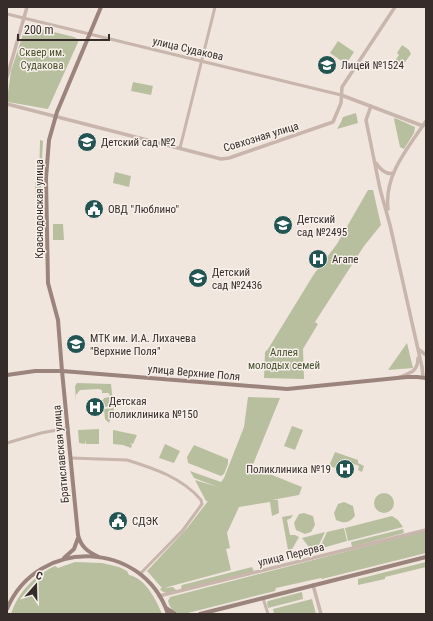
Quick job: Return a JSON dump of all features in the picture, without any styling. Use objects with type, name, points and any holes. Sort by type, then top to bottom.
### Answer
[{"type":"main road","name":"Краснодонская улица","points":[[62,371],[58,320],[48,283],[46,178],[49,140],[55,117],[100,7]]},
{"type":"main road","name":"улица Верхние Поля","points":[[7,375],[36,371],[62,371],[287,389],[394,378],[424,377]]},
{"type":"main road","name":"Братиславская улица","points":[[62,371],[78,535],[80,543],[85,549],[99,557]]},
{"type":"main road","name":"Братиславская улица","points":[[63,559],[74,549],[78,535]]},
{"type":"main road","name":"Братиславская улица","points":[[7,609],[14,595],[27,580],[44,567],[63,559],[81,556],[99,557],[120,563],[140,574],[153,587],[164,604],[168,614]]},
{"type":"main road","points":[[200,614],[426,557]]},
{"type":"main road","points":[[164,604],[168,610],[175,614]]},
{"type":"street","points":[[7,76],[27,7]]},
{"type":"street","points":[[180,148],[215,7]]},
{"type":"street","points":[[395,7],[342,87],[341,95],[423,126]]},
{"type":"street","name":"улица Судакова","points":[[7,14],[341,95]]},
{"type":"street","name":"Совхозная улица","points":[[7,104],[221,159],[244,153],[333,122],[341,103],[341,95]]},
{"type":"street","points":[[371,106],[366,120],[376,162],[380,189],[389,220],[424,377]]},
{"type":"street","points":[[389,220],[388,193],[393,173],[426,121]]},
{"type":"street","points":[[376,162],[384,172],[390,174],[393,173]]},
{"type":"street","points":[[417,348],[426,355]]},
{"type":"street","points":[[394,378],[415,370],[418,365],[419,353]]},
{"type":"street","points":[[424,377],[426,370]]},
{"type":"street","points":[[7,443],[41,433],[68,428]]},
{"type":"street","points":[[70,458],[127,460],[170,475],[201,500],[202,504],[183,530],[140,574]]},
{"type":"street","name":"улица Перерва","points":[[159,596],[426,530]]},
{"type":"street","points":[[313,585],[321,614]]},
{"type":"street","points":[[263,598],[268,614]]},
{"type":"green space","name":"Сквер им. Судакова","points":[[26,25],[74,37],[79,40],[48,109],[8,102],[7,100],[11,71]]},
{"type":"green space","points":[[338,41],[354,52],[346,64],[330,53]]},
{"type":"green space","points":[[402,45],[409,50],[411,54],[399,70],[392,65],[399,55],[397,53]]},
{"type":"green space","points":[[133,82],[153,86],[151,95],[131,91]]},
{"type":"green space","points":[[356,113],[358,123],[337,129],[343,117]]},
{"type":"green space","points":[[395,118],[415,127],[414,133],[404,149],[400,147]]},
{"type":"green space","points":[[40,140],[43,141],[41,179],[42,217],[37,217],[35,182],[39,181]]},
{"type":"green space","points":[[115,172],[131,176],[129,187],[113,183]]},
{"type":"green space","name":"Аллея молодых семей","points":[[368,190],[373,190],[381,225],[364,246],[315,322],[318,324],[303,349],[304,379],[264,378],[265,352],[314,274],[337,244]]},
{"type":"green space","points":[[53,224],[63,224],[64,240],[53,240]]},
{"type":"green space","points":[[407,343],[413,368],[388,370]]},
{"type":"green space","points":[[77,383],[111,384],[114,411],[109,423],[105,419],[104,409],[113,408],[112,402],[109,402],[109,406],[105,407],[103,400],[104,398],[110,397],[109,393],[102,393],[102,390],[98,389],[80,390],[76,395],[76,402],[75,386]]},
{"type":"green space","points":[[248,397],[280,398],[252,467],[302,487],[299,495],[272,500],[278,500],[279,513],[272,516],[270,502],[239,507],[227,533],[230,548],[226,549],[231,570],[164,588],[173,587],[177,591],[167,593],[163,592],[160,589],[162,588],[147,571],[188,527],[208,501],[206,501],[195,480],[218,487],[194,478],[190,471],[221,482],[224,478],[244,427]]},
{"type":"green space","points":[[292,426],[303,430],[295,450],[284,446]]},
{"type":"green space","points":[[99,429],[99,444],[86,444],[86,440],[85,444],[79,443],[78,430]]},
{"type":"green space","points":[[113,430],[137,435],[133,444],[130,443],[132,445],[131,448],[113,444]]},
{"type":"green space","points":[[165,444],[180,451],[174,463],[159,458]]},
{"type":"green space","points":[[194,445],[228,459],[228,464],[224,474],[221,476],[188,463],[187,457]]},
{"type":"green space","points":[[335,452],[358,460],[358,463],[364,466],[362,472],[358,470],[359,466],[343,460],[339,469],[329,466]]},
{"type":"green space","points":[[384,493],[391,496],[394,503],[391,510],[384,513],[377,510],[374,503],[377,496]]},
{"type":"green space","points":[[344,502],[353,506],[355,516],[349,521],[342,522],[336,520],[334,513],[338,504]]},
{"type":"green space","points":[[304,513],[313,516],[315,525],[311,532],[305,534],[296,530],[294,523],[299,514]]},
{"type":"green space","points":[[293,515],[287,520],[290,535],[299,537],[291,551],[288,550],[282,517]]},
{"type":"green space","points":[[392,516],[398,520],[403,527],[348,541],[345,528]]},
{"type":"green space","points":[[344,528],[347,541],[319,549],[327,532]]},
{"type":"green space","points":[[403,529],[404,533],[352,547],[351,542]]},
{"type":"green space","points":[[426,531],[426,553],[322,579],[276,588],[275,591],[184,614],[173,611],[168,601],[170,597]]},
{"type":"green space","points":[[325,532],[317,549],[311,550],[302,538]]},
{"type":"green space","points":[[75,562],[102,563],[119,567],[127,571],[129,575],[140,580],[145,585],[157,602],[162,614],[11,614],[18,598],[34,579],[55,566],[58,568]]},
{"type":"green space","points":[[426,562],[426,567],[358,585],[358,579]]},
{"type":"green space","points":[[252,567],[254,572],[182,590],[181,587],[182,585]]},
{"type":"green space","points":[[302,592],[303,599],[268,608],[268,601]]},
{"type":"green space","points":[[312,599],[316,614],[274,614],[273,609]]},
{"type":"place","name":"Лицей №1524","points":[[327,65]]},
{"type":"place","name":"Детский сад №2","points":[[87,142]]},
{"type":"place","name":"ОВД \"Люблино\"","points":[[94,209]]},
{"type":"place","name":"Детский сад №2495","points":[[283,225]]},
{"type":"place","name":"Агапе","points":[[318,259]]},
{"type":"place","name":"Детский сад №2436","points":[[198,278]]},
{"type":"place","name":"МТК им. И.А. Лихачева \"Верхние Поля\"","points":[[76,344]]},
{"type":"place","name":"Детская поликлиника №150","points":[[95,407]]},
{"type":"place","name":"Поликлиника №19","points":[[345,469]]},
{"type":"place","name":"СДЭК","points":[[118,521]]}]
